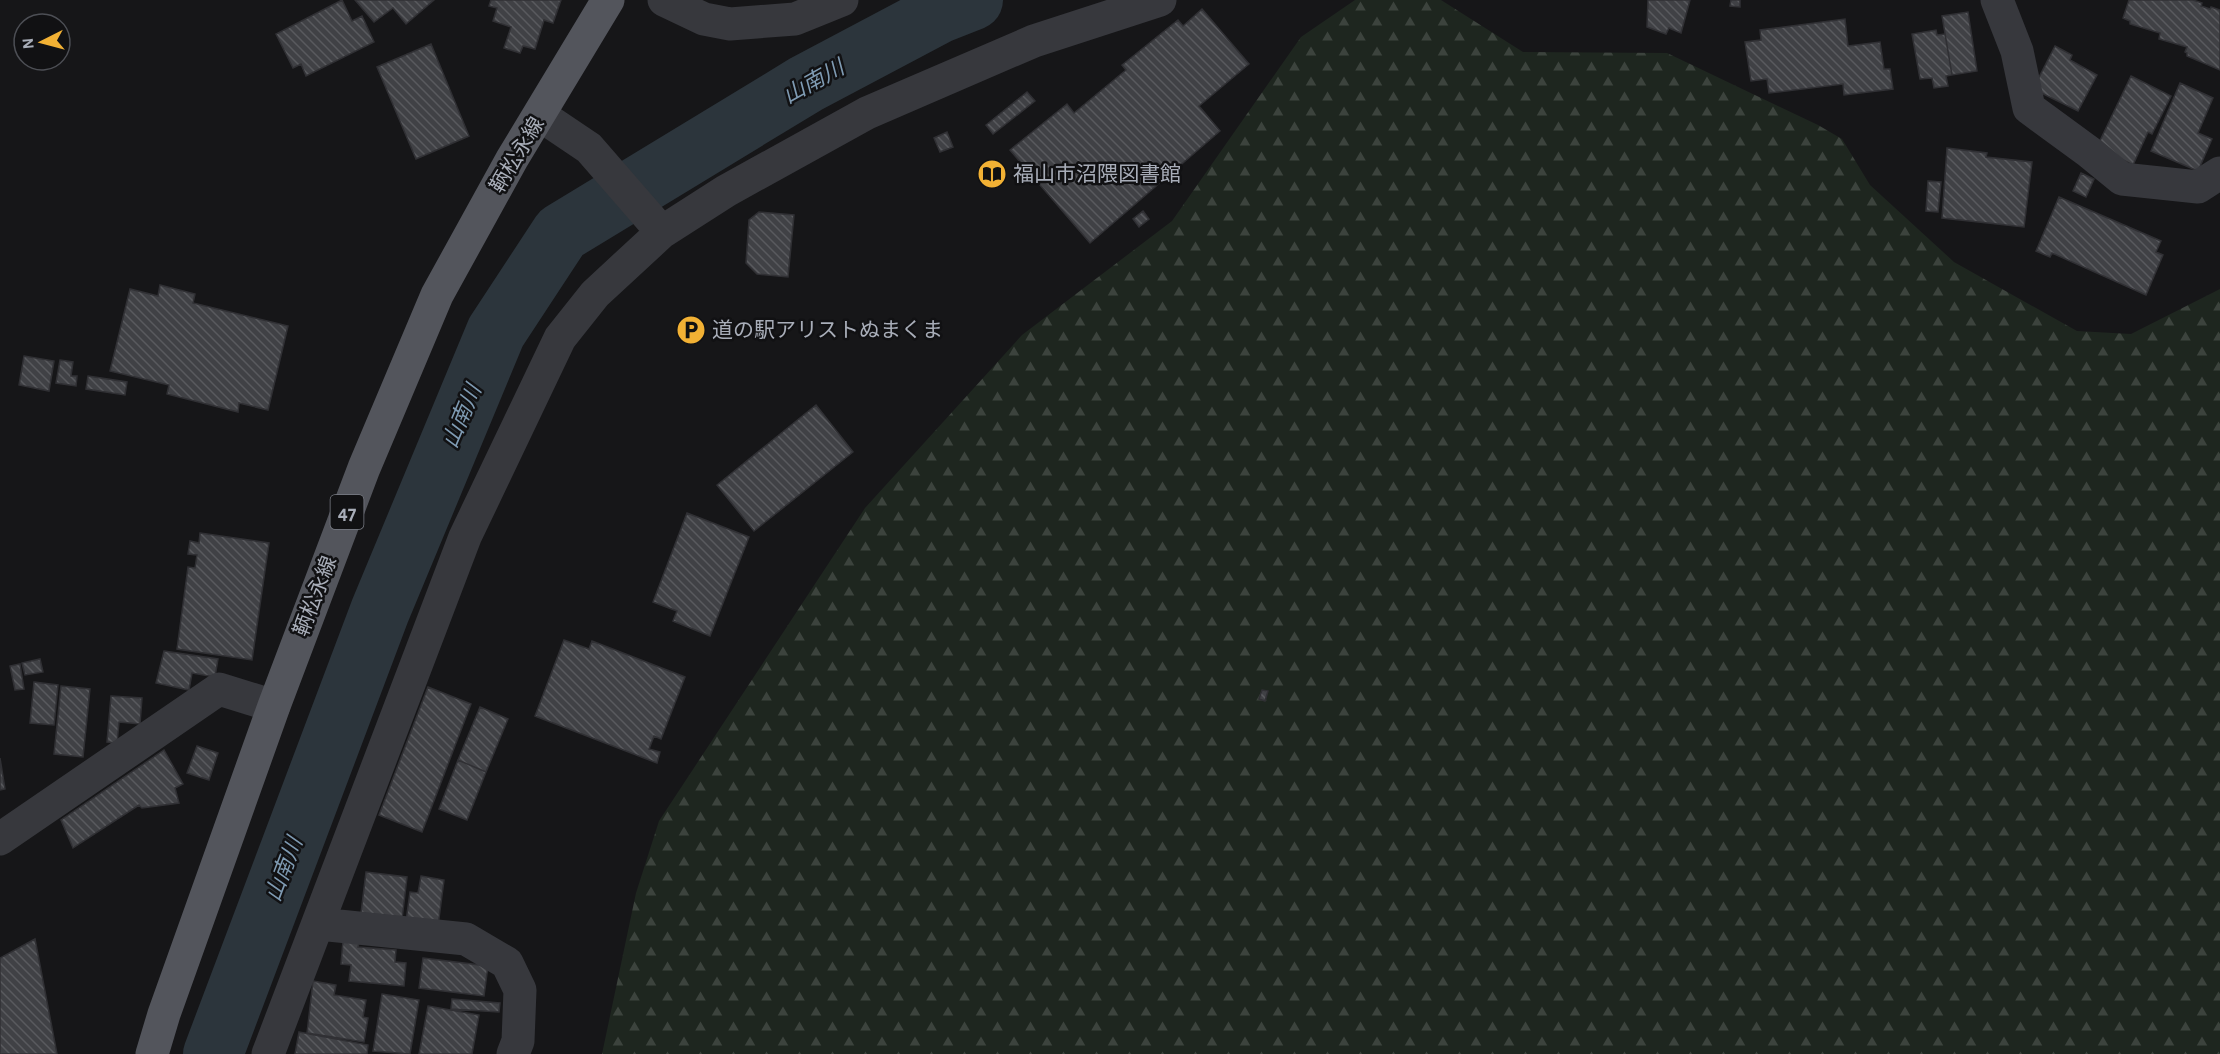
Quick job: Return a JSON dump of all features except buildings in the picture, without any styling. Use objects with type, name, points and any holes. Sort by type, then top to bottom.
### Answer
[{"type":"main road","name":"鞆松永線","points":[[152,1054],[164,1014],[274,706],[364,468],[437,296],[513,159],[608,0]]},
{"type":"street","points":[[664,0],[704,19],[730,24],[795,19],[842,0]]},
{"type":"street","points":[[268,1054],[465,537],[560,338],[596,294],[655,225],[726,191],[867,112],[1034,41],[1160,0]]},
{"type":"street","points":[[1996,0],[2017,51],[2029,108],[2122,179],[2198,187],[2220,173]]},
{"type":"street","points":[[540,116],[589,148],[655,225]]},
{"type":"street","points":[[0,839],[219,689],[274,706]]},
{"type":"street","points":[[319,924],[466,939],[507,963],[520,990],[518,1041],[513,1054]]},
{"type":"green space","points":[[1355,0],[1441,0],[1523,52],[1667,53],[1818,125],[1842,139],[1870,185],[1954,262],[2077,331],[2131,334],[2220,289],[2220,1054],[602,1054],[636,893],[659,821],[865,508],[1022,335],[1172,221],[1301,37]]},
{"type":"waterway","name":"山南川","points":[[213,1054],[380,611],[496,332],[561,233],[806,84],[940,13],[973,0]]},
{"type":"place","name":"福山市沼隈図書館","points":[[992,174]]},
{"type":"place","name":"道の駅アリストぬまくま","points":[[691,330]]}]
